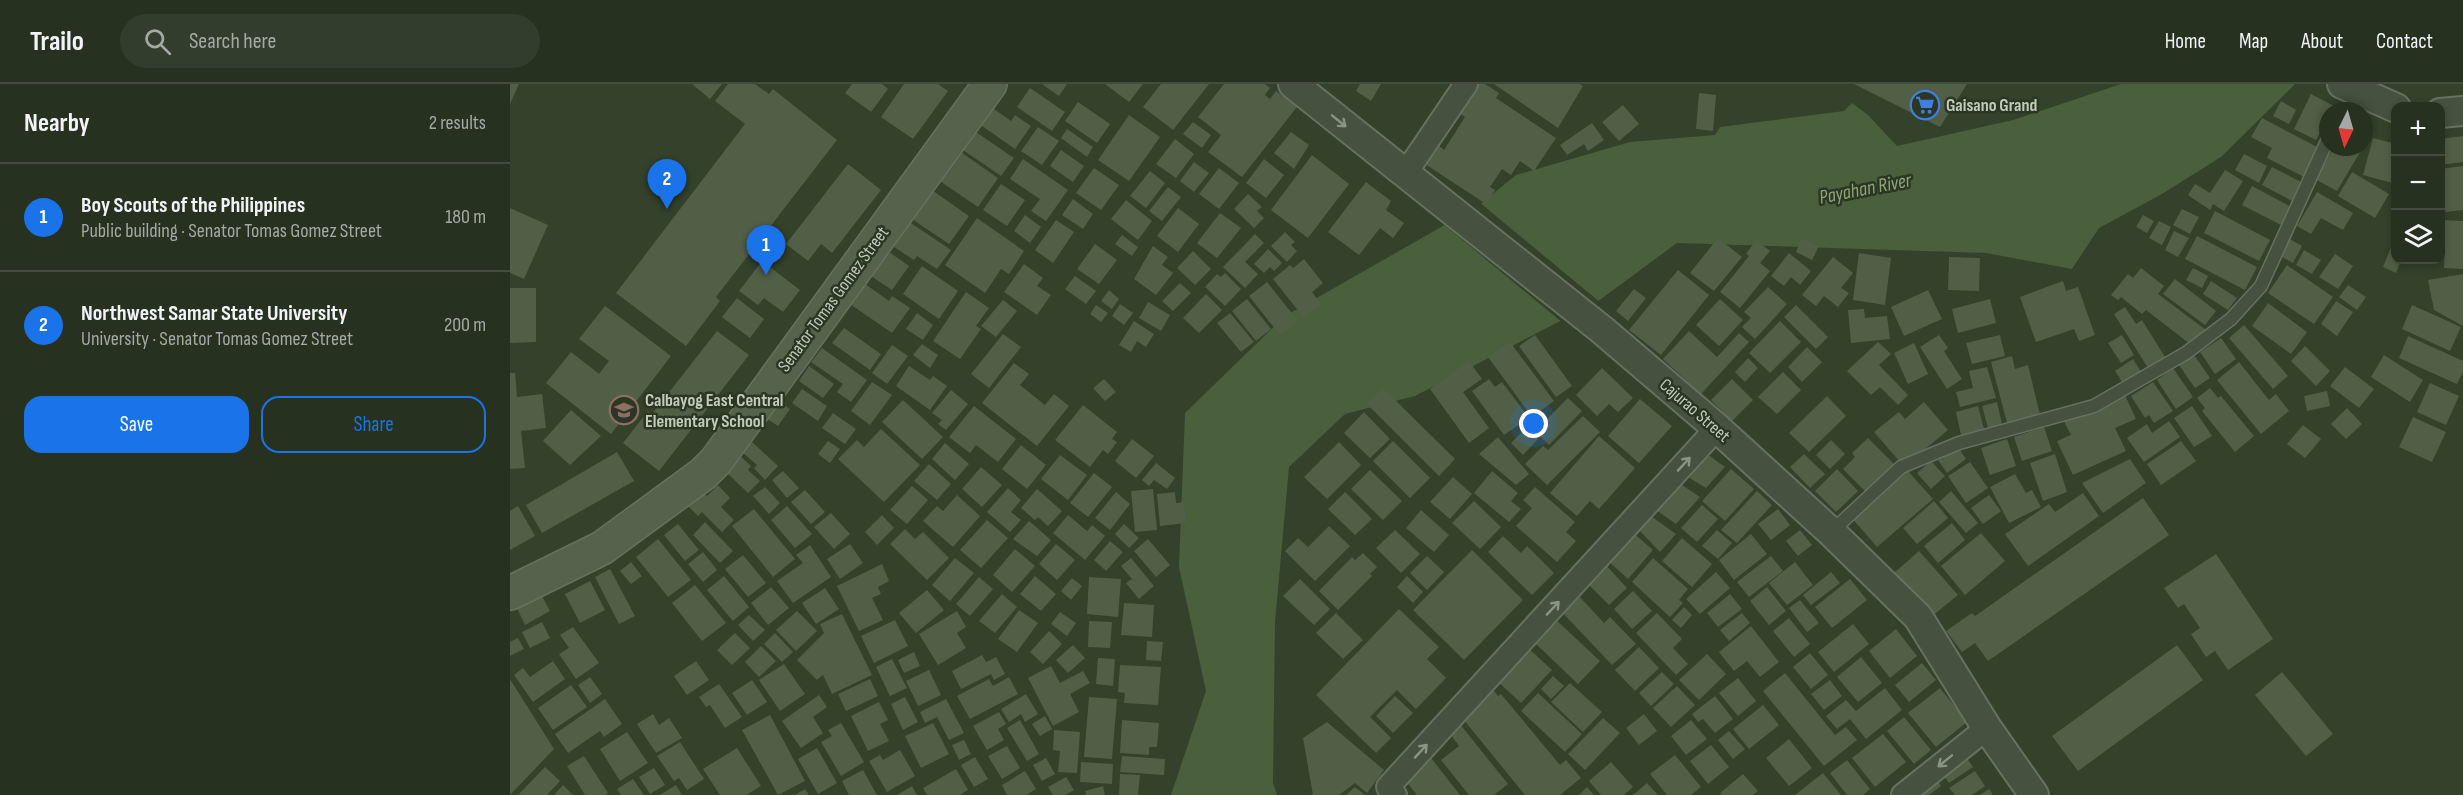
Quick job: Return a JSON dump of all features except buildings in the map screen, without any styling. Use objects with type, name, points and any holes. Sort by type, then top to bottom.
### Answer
[{"type":"main road","name":"Senator Tomas Gomez Street","points":[[510,594],[602,548],[685,489],[710,468],[990,84]]},
{"type":"street","name":"Cajurao Street","points":[[1293,84],[1601,330],[1718,428],[1831,532],[1918,617],[1987,728],[2034,795]]},
{"type":"street","points":[[1412,180],[1466,84]]},
{"type":"street","points":[[2342,84],[2391,106]]},
{"type":"street","points":[[2445,113],[2463,111]]},
{"type":"street","points":[[1395,795],[1388,787],[1718,428]]},
{"type":"street","points":[[1903,795],[1987,728]]},
{"type":"lane","points":[[1831,532],[1901,467],[1959,443],[2094,406],[2186,353],[2231,319],[2261,286],[2320,156]]},
{"type":"water","name":"Payahan River","points":[[2121,84],[2295,84],[2221,157],[2162,194],[2099,228],[2072,269],[1986,253],[1677,243],[1597,302],[1415,396],[1345,414],[1289,467],[1275,622],[1273,783],[1277,795],[1171,795],[1206,691],[1179,567],[1185,413],[1285,316],[1478,206],[1516,175],[1630,142],[1715,135],[1720,127],[1844,111],[1852,103],[1868,115],[1897,146],[2013,120]]},
{"type":"pier","points":[[1479,202],[1601,303],[1563,323],[1442,223]]},
{"type":"place","name":"Gaisano Grand","points":[[1925,105]]},
{"type":"place","name":"Northwest Samar State University","points":[[667,209]]},
{"type":"place","name":"Boy Scouts of the Philippines","points":[[766,275]]},
{"type":"place","name":"Calbayog East Central Elementary School","points":[[624,410]]}]
